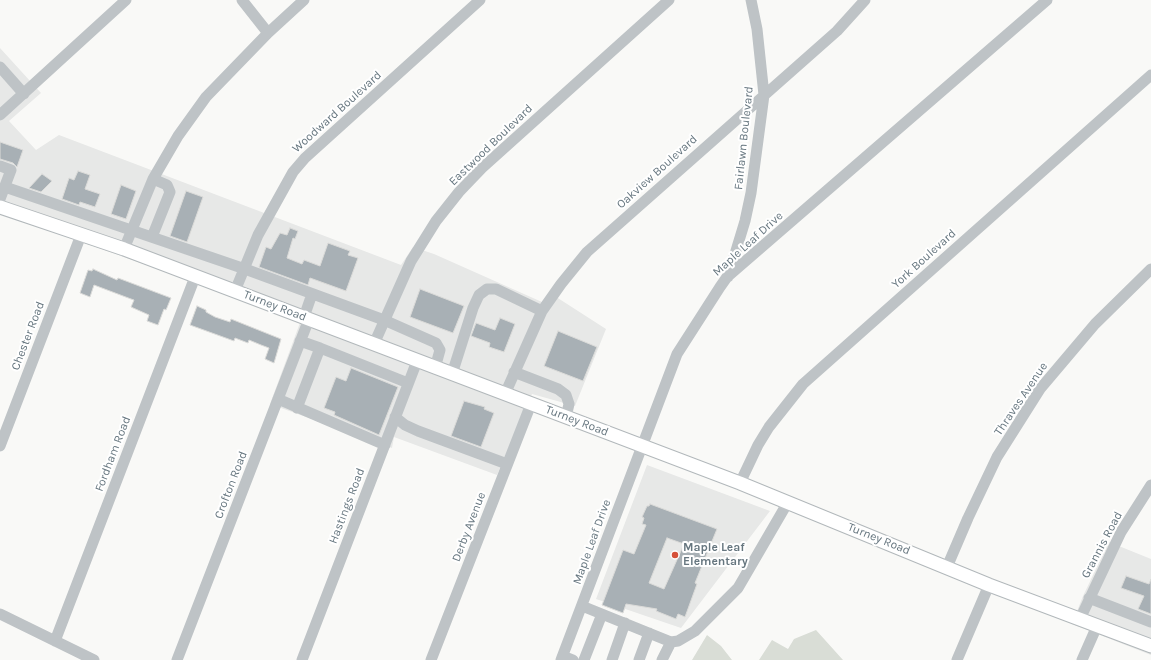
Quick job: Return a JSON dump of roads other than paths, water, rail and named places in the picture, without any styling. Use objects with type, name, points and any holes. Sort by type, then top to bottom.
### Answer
[{"type":"main road","name":"Turney Road","points":[[0,207],[124,249],[740,483],[989,585],[1151,646]]},
{"type":"street","points":[[1,111],[24,94],[126,0]]},
{"type":"street","points":[[242,0],[268,33]]},
{"type":"street","points":[[124,249],[153,179],[178,136],[206,97],[268,33],[304,0]]},
{"type":"street","name":"Woodward Boulevard","points":[[235,291],[258,235],[273,205],[293,172],[305,158],[480,0]]},
{"type":"street","name":"Eastwood Boulevard","points":[[374,344],[412,260],[436,221],[459,192],[482,168],[669,0]]},
{"type":"street","name":"Fairlawn Boulevard","points":[[727,277],[745,220],[751,193],[764,95],[758,30],[751,0]]},
{"type":"street","name":"Oakview Boulevard","points":[[505,394],[542,312],[561,284],[587,252],[837,31],[865,0]]},
{"type":"street","name":"Maple Leaf Drive","points":[[566,659],[582,606],[677,354],[700,316],[727,277],[1047,0]]},
{"type":"street","points":[[0,67],[24,94]]},
{"type":"street","name":"York Boulevard","points":[[740,483],[758,444],[769,427],[803,384],[1151,75]]},
{"type":"street","points":[[0,166],[10,170],[3,185],[0,199]]},
{"type":"street","points":[[152,237],[170,192],[167,185],[153,179]]},
{"type":"street","points":[[3,185],[245,269],[384,320],[436,343],[440,350],[434,368]]},
{"type":"street","name":"Chester Road","points":[[0,446],[81,235]]},
{"type":"street","name":"Thraves Avenue","points":[[947,567],[968,518],[998,457],[1040,389],[1095,324],[1151,269]]},
{"type":"street","name":"Fordham Road","points":[[55,642],[195,277]]},
{"type":"street","points":[[452,374],[473,308],[479,295],[487,289],[496,289],[542,312]]},
{"type":"street","name":"Crofton Road","points":[[177,660],[300,341],[312,294]]},
{"type":"street","points":[[300,341],[408,383]]},
{"type":"street","points":[[297,408],[320,348]]},
{"type":"street","name":"Hastings Road","points":[[302,660],[417,361]]},
{"type":"street","points":[[514,372],[558,389],[566,394],[569,404],[566,417]]},
{"type":"street","points":[[278,399],[385,445]]},
{"type":"street","name":"Derby Avenue","points":[[431,660],[531,404]]},
{"type":"street","points":[[395,417],[403,424],[418,431],[507,464]]},
{"type":"street","name":"Grannis Road","points":[[1080,619],[1120,532],[1151,485]]},
{"type":"street","points":[[582,606],[671,642],[678,642],[695,631],[738,588],[788,502]]},
{"type":"street","points":[[957,660],[989,585]]},
{"type":"street","points":[[1089,598],[1151,622]]},
{"type":"street","points":[[0,614],[94,660]]},
{"type":"street","points":[[584,660],[602,614]]},
{"type":"street","points":[[612,660],[625,624]]},
{"type":"street","points":[[1082,660],[1097,626]]},
{"type":"street","points":[[639,660],[649,633]]},
{"type":"street","points":[[662,660],[671,642]]},
{"type":"place","name":"Maple Leaf Elementary","points":[[675,555]]}]
